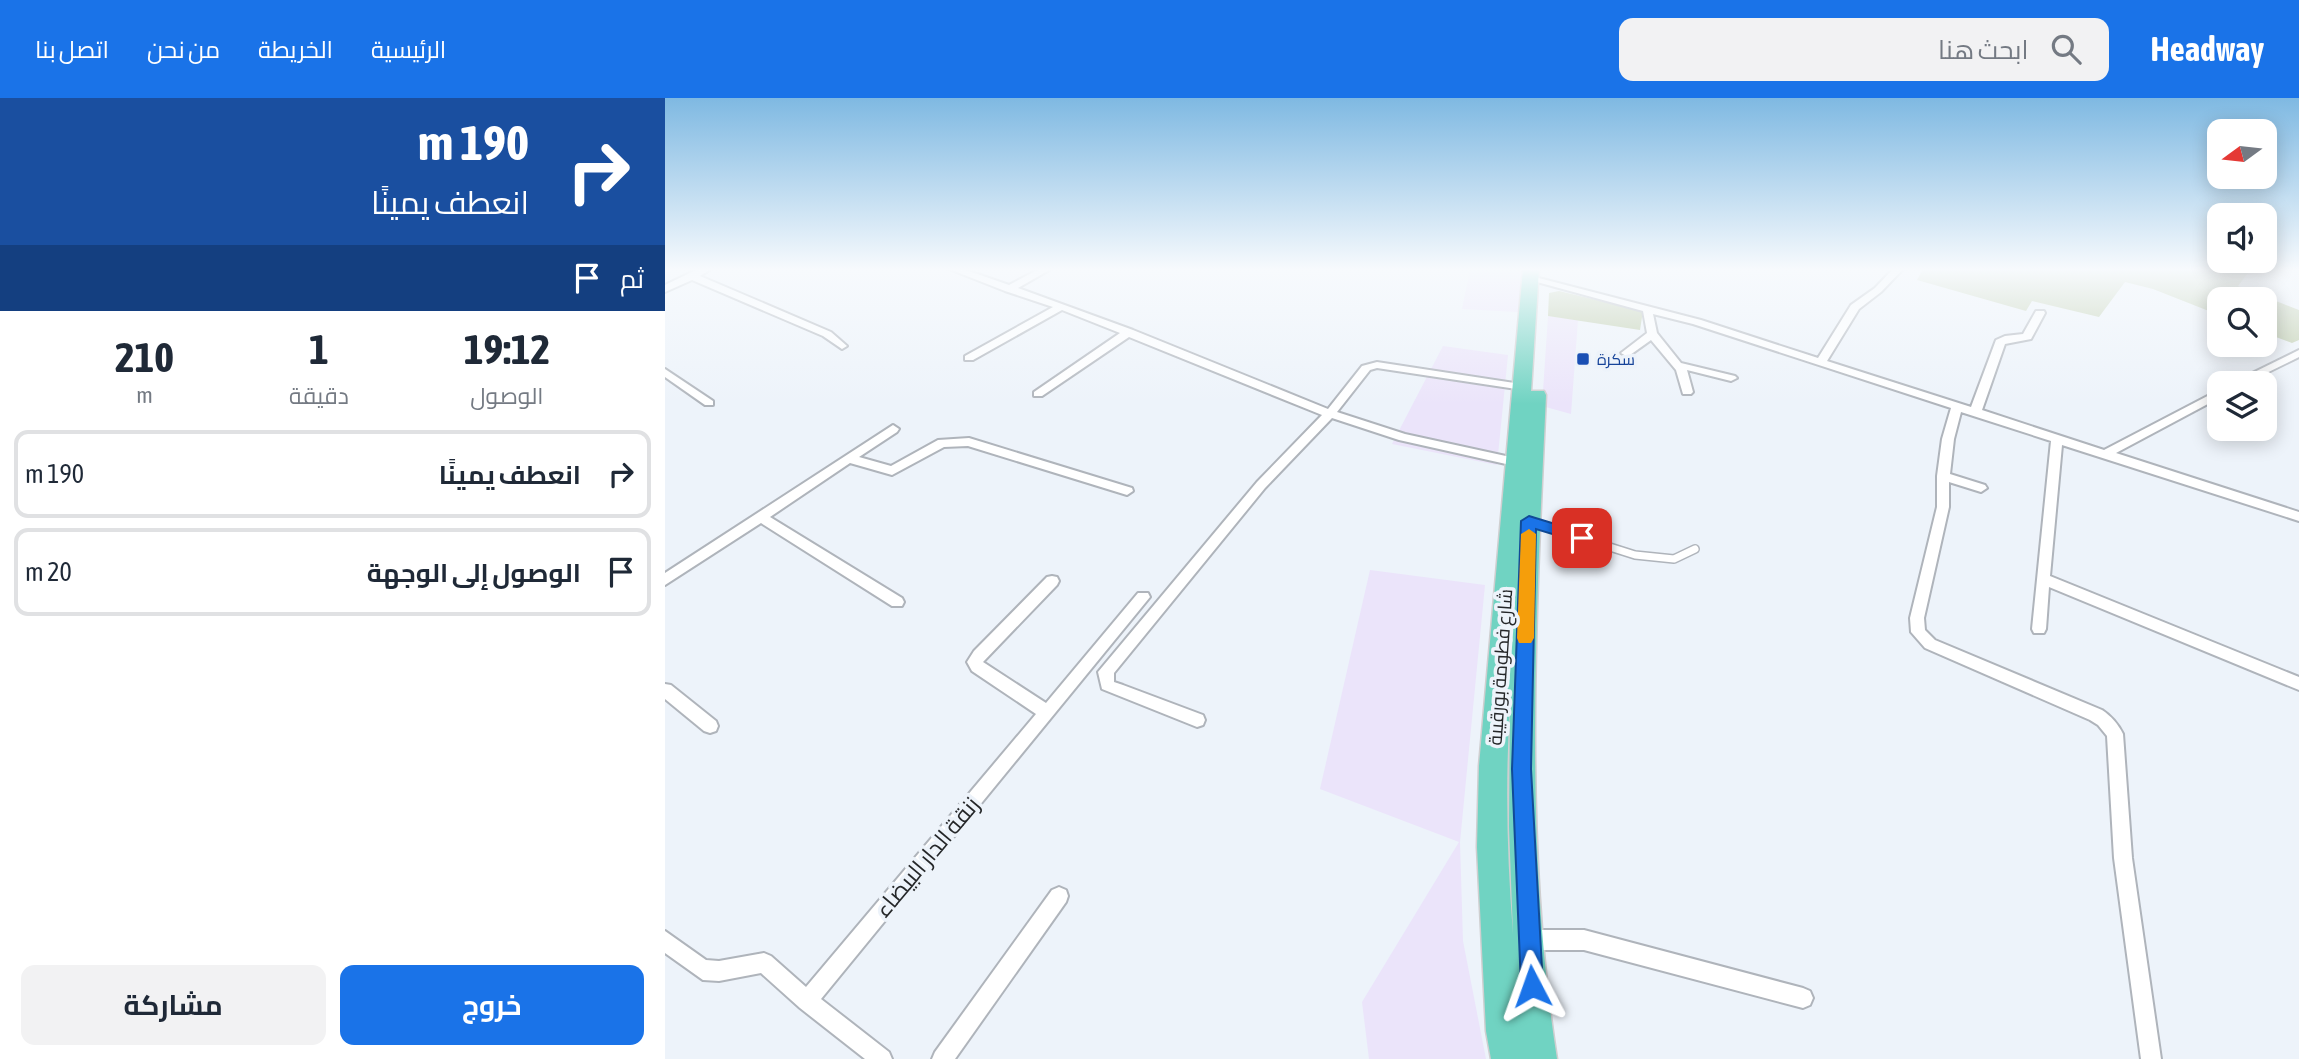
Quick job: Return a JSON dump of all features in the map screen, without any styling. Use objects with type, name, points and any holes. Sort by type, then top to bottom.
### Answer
[{"type":"main road","name":"شارع فطومة بورقيبة","points":[[1533,314],[1515,462],[1493,766],[1492,847],[1540,1059]]},
{"type":"main road","name":"شارع فطومة بورقيبة","points":[[1508,1059],[1503,1031],[1513,940],[1537,314]]},
{"type":"street","points":[[784,314],[827,334],[842,346]]},
{"type":"street","points":[[969,358],[1047,314]]},
{"type":"street","points":[[1082,314],[1330,414],[1403,438],[1515,462]]},
{"type":"street","points":[[1648,314],[1652,334],[1678,365],[1687,391]]},
{"type":"street","points":[[1666,314],[2299,517]]},
{"type":"street","points":[[1821,362],[1851,314]]},
{"type":"street","points":[[1975,413],[2000,342],[2027,337],[2040,314]]},
{"type":"street","points":[[1038,394],[1129,332]]},
{"type":"street","points":[[1626,353],[1652,334]]},
{"type":"street","points":[[2262,371],[2299,353]]},
{"type":"street","points":[[1678,365],[1731,379]]},
{"type":"street","points":[[1197,720],[1107,685],[1106,672],[1261,485],[1330,414],[1370,366],[1523,387]]},
{"type":"street","points":[[665,372],[709,402]]},
{"type":"street","points":[[2103,455],[2207,399]]},
{"type":"street","points":[[1957,407],[1948,439],[1943,476],[1943,507],[1917,618],[1918,632],[1930,644],[2096,715],[2104,720],[2115,734],[2123,858],[2151,1059]]},
{"type":"street","points":[[665,580],[893,429]]},
{"type":"street","points":[[2039,629],[2057,440]]},
{"type":"street","points":[[850,458],[892,471],[942,443],[969,442],[989,446],[1127,491]]},
{"type":"street","points":[[1943,476],[1981,488]]},
{"type":"street","points":[[761,517],[897,602]]},
{"type":"street","points":[[2043,579],[2299,684]]},
{"type":"street","points":[[1047,712],[977,667],[975,662],[1052,581]]},
{"type":"street","name":"زنقة الدار البيضاء","points":[[807,1001],[1143,597]]},
{"type":"street","points":[[665,690],[710,726]]},
{"type":"street","points":[[942,1059],[1059,896]]},
{"type":"street","points":[[665,940],[703,970],[719,971],[764,962],[807,1001],[882,1059]]},
{"type":"street","points":[[1513,940],[1584,940],[1803,998]]},
{"type":"lane","points":[[1529,521],[1635,555],[1674,559],[1695,549]]},
{"type":"shaded area","points":[[1548,316],[1578,320],[1571,414],[1542,406]]},
{"type":"shaded area","points":[[1443,346],[1508,355],[1497,465],[1392,444]]},
{"type":"shaded area","points":[[1370,570],[1485,585],[1460,842],[1463,941],[1486,1059],[1369,1059],[1362,1002],[1459,842],[1320,789]]},
{"type":"green space","points":[[1548,314],[1643,314],[1640,330],[1548,316]]},
{"type":"green space","points":[[2277,314],[2299,314],[2299,340],[2292,343],[2277,337]]},
{"type":"slow traffic","points":[[1525,638],[1529,534]]},
{"type":"place","name":"سكرة","points":[[1583,359]]},
{"type":"route","points":[[1532,986],[1521,769],[1529,521],[1582,538]]}]
